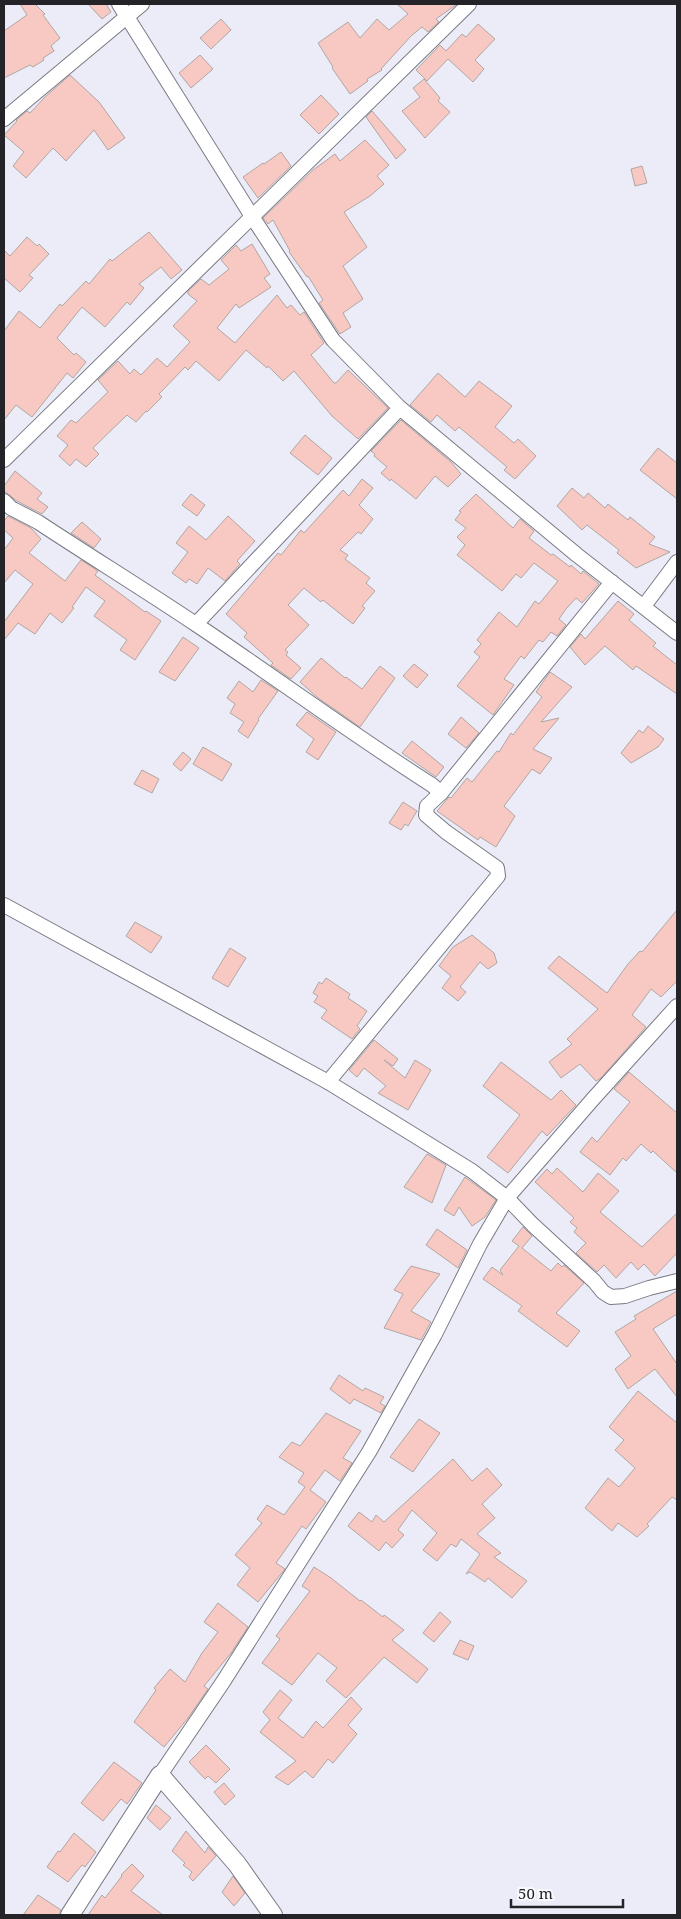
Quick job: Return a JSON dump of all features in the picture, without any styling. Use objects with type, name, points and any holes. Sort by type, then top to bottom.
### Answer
[{"type":"street","points":[[119,4],[253,218],[333,340],[400,408],[577,555],[677,633]]},
{"type":"street","points":[[4,119],[142,4]]},
{"type":"street","points":[[4,460],[253,218],[469,4]]},
{"type":"street","points":[[196,624],[400,408]]},
{"type":"street","points":[[6,508],[38,522],[196,624],[441,793]]},
{"type":"street","points":[[644,606],[677,562]]},
{"type":"street","points":[[328,1082],[498,876],[497,868],[446,832],[426,815],[427,806],[441,793],[612,582]]},
{"type":"street","points":[[4,906],[328,1082],[472,1171],[508,1198],[533,1225],[594,1281],[603,1292],[611,1297],[626,1296],[677,1281]]},
{"type":"street","points":[[70,1915],[160,1775],[223,1682],[369,1452],[435,1334],[480,1244],[508,1198],[593,1098],[677,1006]]},
{"type":"street","points":[[160,1775],[238,1864],[273,1915]]},
{"type":"building","points":[[20,4],[35,4],[45,14],[43,15],[60,38],[51,46],[54,51],[43,58],[44,60],[33,67],[30,65],[4,78],[4,31],[27,15]]},
{"type":"building","points":[[88,4],[106,4],[111,12],[102,19]]},
{"type":"building","points":[[397,4],[457,4],[436,19],[439,22],[428,32],[422,27],[411,36],[382,70],[367,79],[368,81],[350,94],[318,43],[348,22],[360,38],[377,19],[389,30],[408,14]]},
{"type":"building","points":[[221,19],[231,30],[211,49],[200,38]]},
{"type":"building","points":[[478,24],[495,39],[475,60],[484,69],[473,82],[448,59],[427,81],[416,70],[440,45],[446,51],[462,34],[466,37]]},
{"type":"building","points":[[200,55],[213,69],[191,88],[179,73]]},
{"type":"building","points":[[70,75],[99,102],[125,138],[108,150],[94,130],[66,161],[53,148],[26,178],[13,166],[24,152],[4,135],[16,120],[27,111],[30,113]]},
{"type":"building","points":[[424,79],[440,98],[438,101],[450,112],[425,138],[402,111],[420,97],[413,88]]},
{"type":"building","points":[[321,95],[339,114],[319,134],[300,115]]},
{"type":"building","points":[[372,111],[406,150],[396,159],[366,117]]},
{"type":"building","points":[[365,140],[389,165],[377,176],[384,184],[370,196],[344,212],[367,247],[343,266],[363,299],[343,313],[351,327],[340,334],[319,303],[323,300],[308,276],[289,252],[273,220],[268,224],[263,218],[313,170],[335,154],[340,161]]},
{"type":"building","points":[[281,152],[291,166],[258,198],[243,177]]},
{"type":"building","points":[[642,166],[647,183],[635,186],[631,169]]},
{"type":"building","points":[[149,232],[182,270],[171,279],[161,267],[139,284],[144,288],[130,305],[127,302],[105,327],[82,307],[57,338],[74,355],[76,353],[86,362],[73,378],[67,373],[32,417],[16,405],[4,420],[4,331],[19,311],[40,328],[60,304],[62,306],[86,281],[89,284],[110,259],[112,261]]},
{"type":"building","points":[[27,237],[37,246],[39,244],[49,254],[29,275],[33,278],[20,292],[4,278],[4,250],[10,256]]},
{"type":"building","points":[[252,244],[270,274],[264,278],[271,287],[239,308],[236,304],[217,328],[235,343],[277,295],[287,308],[291,305],[300,315],[304,312],[324,343],[311,355],[334,383],[348,370],[388,408],[358,439],[332,416],[294,371],[283,381],[268,366],[267,368],[246,350],[219,381],[196,361],[188,370],[185,367],[159,394],[162,397],[136,422],[127,415],[93,448],[99,454],[86,467],[76,459],[70,466],[59,456],[68,445],[57,436],[71,420],[76,423],[108,392],[98,380],[118,361],[130,374],[134,369],[141,375],[157,358],[167,367],[190,342],[173,326],[197,301],[188,294],[188,291],[201,279],[209,285],[229,269],[221,260],[236,245],[241,251]]},
{"type":"building","points":[[438,373],[465,397],[479,381],[512,406],[495,427],[514,443],[518,439],[536,456],[515,479],[504,470],[507,467],[459,427],[455,431],[437,415],[431,422],[410,405]]},
{"type":"building","points":[[401,420],[451,462],[461,474],[448,487],[435,476],[416,499],[381,473],[387,467],[371,451]]},
{"type":"building","points":[[305,435],[332,458],[318,475],[290,453]]},
{"type":"building","points":[[658,448],[677,463],[677,499],[640,470]]},
{"type":"building","points":[[15,471],[42,493],[37,499],[48,507],[42,514],[17,501],[4,491],[4,486]]},
{"type":"building","points":[[362,479],[373,488],[359,505],[373,519],[361,534],[358,532],[340,550],[348,555],[345,559],[370,578],[366,583],[375,591],[362,606],[365,608],[353,624],[323,600],[321,602],[304,588],[288,605],[309,625],[285,650],[288,652],[286,655],[301,668],[291,679],[271,665],[273,663],[244,637],[247,633],[226,614],[278,553],[281,555],[301,530],[304,533],[343,490],[349,496]]},
{"type":"building","points":[[572,488],[584,498],[588,493],[605,508],[608,504],[628,520],[630,517],[655,537],[649,544],[670,552],[636,568],[617,553],[619,550],[587,525],[582,530],[557,506]]},
{"type":"building","points":[[191,494],[205,505],[197,516],[182,505]]},
{"type":"building","points":[[476,494],[513,528],[520,519],[534,531],[529,538],[551,555],[553,554],[570,567],[571,565],[581,574],[583,571],[599,584],[582,603],[576,598],[566,609],[559,619],[566,625],[557,636],[551,632],[543,642],[539,640],[524,659],[521,656],[504,679],[514,685],[493,715],[457,686],[480,657],[474,652],[481,644],[477,640],[499,612],[517,627],[535,601],[539,604],[558,581],[534,563],[521,578],[516,574],[502,591],[457,555],[465,545],[457,537],[466,528],[455,520],[461,512],[459,511]]},
{"type":"building","points":[[8,516],[31,528],[41,539],[29,553],[65,581],[81,560],[98,571],[95,575],[145,612],[161,621],[135,660],[120,650],[127,640],[94,616],[105,601],[86,587],[72,607],[74,608],[62,623],[50,613],[35,634],[18,623],[4,640],[4,622],[33,584],[15,570],[4,583],[4,550],[13,538],[4,530],[4,521]]},
{"type":"building","points":[[228,516],[255,541],[237,561],[240,564],[225,581],[208,568],[197,584],[189,579],[186,583],[172,573],[188,552],[176,543],[189,526],[206,540]]},
{"type":"building","points":[[82,522],[101,539],[94,548],[71,533]]},
{"type":"building","points":[[618,601],[634,614],[629,620],[656,643],[653,646],[677,665],[677,694],[636,666],[633,670],[605,646],[585,665],[570,647],[581,634],[585,639]]},
{"type":"building","points":[[183,637],[199,648],[175,681],[159,672]]},
{"type":"building","points":[[321,658],[362,689],[380,666],[395,678],[360,727],[318,698],[300,682]]},
{"type":"building","points":[[414,664],[428,675],[417,688],[403,676]]},
{"type":"building","points":[[550,672],[572,687],[541,722],[559,718],[533,749],[552,758],[540,774],[532,769],[504,806],[515,816],[496,847],[480,837],[478,840],[437,811],[449,797],[451,798],[467,778],[472,782],[497,751],[499,752],[511,733],[513,735],[542,697],[536,692]]},
{"type":"building","points":[[261,680],[278,691],[258,719],[248,738],[238,731],[244,722],[230,713],[235,704],[227,698],[239,681],[253,692]]},
{"type":"building","points":[[307,712],[336,732],[318,760],[306,752],[314,739],[296,725]]},
{"type":"building","points":[[461,717],[479,733],[466,748],[448,734]]},
{"type":"building","points":[[648,726],[664,739],[658,747],[631,763],[621,753],[639,730],[643,733]]},
{"type":"building","points":[[412,741],[444,767],[436,777],[402,753]]},
{"type":"building","points":[[203,747],[232,764],[222,781],[193,764]]},
{"type":"building","points":[[183,752],[191,759],[181,771],[173,764]]},
{"type":"building","points":[[142,770],[159,779],[152,793],[134,784]]},
{"type":"building","points":[[403,802],[417,811],[408,826],[405,824],[401,830],[389,823]]},
{"type":"building","points":[[677,910],[677,981],[661,997],[651,989],[632,1015],[646,1027],[601,1078],[596,1081],[580,1064],[561,1078],[549,1062],[572,1044],[567,1039],[598,1009],[548,968],[559,956],[607,993],[628,964],[640,951],[642,952]]},
{"type":"building","points":[[135,922],[162,937],[151,953],[126,936]]},
{"type":"building","points":[[472,935],[494,953],[497,963],[488,969],[480,962],[460,987],[466,992],[458,1001],[442,988],[451,976],[439,966],[453,947]]},
{"type":"building","points":[[230,948],[246,958],[228,987],[212,978]]},
{"type":"building","points":[[326,978],[350,994],[348,998],[367,1011],[357,1026],[360,1029],[352,1039],[321,1018],[327,1010],[314,1002],[318,996],[313,993],[319,982],[322,984]]},
{"type":"building","points":[[374,1040],[398,1059],[393,1066],[384,1060],[405,1078],[415,1060],[431,1070],[408,1110],[378,1093],[386,1086],[364,1068],[357,1077],[349,1070]]},
{"type":"building","points":[[501,1062],[551,1100],[561,1090],[576,1105],[547,1136],[542,1131],[508,1173],[487,1157],[520,1115],[483,1086]]},
{"type":"building","points":[[629,1072],[677,1113],[677,1173],[653,1151],[651,1153],[641,1144],[626,1161],[623,1158],[610,1175],[580,1152],[592,1137],[597,1142],[630,1102],[614,1089]]},
{"type":"building","points":[[427,1154],[446,1165],[432,1203],[404,1187]]},
{"type":"building","points":[[557,1168],[583,1192],[598,1173],[619,1191],[600,1212],[642,1247],[677,1213],[677,1253],[655,1276],[644,1264],[638,1270],[631,1262],[616,1278],[604,1265],[597,1272],[576,1253],[586,1243],[574,1232],[577,1228],[570,1222],[574,1218],[535,1182],[547,1169],[552,1174]]},
{"type":"building","points":[[465,1177],[496,1200],[485,1217],[472,1226],[459,1207],[454,1216],[444,1210]]},
{"type":"building","points":[[523,1227],[532,1236],[522,1248],[551,1271],[558,1263],[562,1267],[564,1265],[584,1283],[556,1313],[580,1331],[567,1347],[518,1311],[522,1306],[483,1279],[492,1267],[503,1275],[500,1270],[519,1246],[512,1241]]},
{"type":"building","points":[[437,1229],[467,1250],[458,1268],[426,1245]]},
{"type":"building","points":[[411,1266],[440,1274],[411,1311],[431,1322],[421,1340],[384,1328],[403,1294],[394,1290]]},
{"type":"building","points":[[677,1291],[677,1314],[653,1329],[677,1364],[677,1397],[655,1369],[628,1389],[615,1369],[631,1356],[615,1332],[636,1319],[634,1316]]},
{"type":"building","points":[[339,1375],[363,1391],[365,1388],[384,1397],[380,1403],[385,1406],[381,1413],[354,1399],[350,1404],[330,1389]]},
{"type":"building","points":[[638,1391],[677,1423],[677,1500],[672,1497],[647,1524],[649,1526],[637,1537],[618,1523],[612,1531],[585,1508],[608,1478],[619,1487],[635,1468],[615,1450],[624,1440],[609,1427]]},
{"type":"building","points":[[326,1413],[361,1431],[343,1458],[352,1463],[340,1481],[325,1470],[310,1490],[326,1502],[306,1529],[302,1526],[276,1563],[285,1569],[258,1602],[237,1585],[250,1568],[235,1555],[262,1523],[257,1519],[267,1505],[284,1515],[305,1487],[298,1482],[304,1473],[279,1457],[292,1442],[300,1446]]},
{"type":"building","points":[[419,1419],[440,1433],[413,1472],[390,1457]]},
{"type":"building","points":[[453,1459],[472,1481],[487,1468],[502,1485],[482,1504],[495,1518],[477,1534],[501,1553],[494,1557],[527,1581],[512,1598],[488,1578],[485,1582],[470,1572],[466,1574],[480,1554],[461,1539],[456,1547],[451,1544],[437,1561],[423,1550],[437,1533],[412,1510],[398,1530],[404,1535],[392,1548],[386,1542],[379,1551],[348,1526],[359,1512],[372,1522],[376,1515],[384,1522]]},
{"type":"building","points":[[314,1567],[404,1630],[392,1640],[428,1669],[417,1683],[384,1657],[346,1698],[326,1681],[337,1668],[318,1653],[292,1685],[262,1663],[280,1639],[276,1636],[310,1591],[302,1586]]},
{"type":"building","points":[[218,1603],[248,1627],[231,1653],[204,1686],[208,1689],[188,1718],[164,1747],[134,1722],[156,1690],[154,1688],[170,1669],[185,1682],[202,1653],[218,1632],[204,1622]]},
{"type":"building","points":[[440,1612],[451,1622],[434,1642],[423,1633]]},
{"type":"building","points":[[460,1640],[474,1646],[468,1660],[453,1654]]},
{"type":"building","points":[[280,1690],[292,1700],[278,1718],[303,1738],[316,1721],[323,1728],[351,1697],[362,1709],[348,1725],[357,1734],[333,1763],[328,1759],[313,1778],[305,1771],[288,1785],[275,1777],[296,1761],[260,1732],[270,1720],[263,1712]]},
{"type":"building","points":[[206,1745],[230,1769],[216,1783],[208,1776],[205,1779],[189,1762]]},
{"type":"building","points":[[114,1762],[142,1783],[127,1804],[121,1799],[103,1821],[81,1803]]},
{"type":"building","points":[[224,1783],[235,1796],[225,1805],[214,1792]]},
{"type":"building","points":[[156,1805],[171,1818],[160,1830],[147,1818]]},
{"type":"building","points":[[186,1831],[205,1853],[208,1847],[216,1856],[193,1881],[189,1877],[192,1872],[183,1865],[185,1863],[172,1851]]},
{"type":"building","points":[[74,1833],[96,1852],[85,1867],[82,1865],[68,1882],[47,1867]]},
{"type":"building","points":[[132,1864],[144,1876],[131,1891],[163,1915],[88,1915],[102,1895],[105,1898],[121,1875]]},
{"type":"building","points":[[233,1876],[245,1893],[234,1906],[222,1892]]},
{"type":"building","points":[[38,1895],[61,1910],[59,1915],[23,1915]]}]
